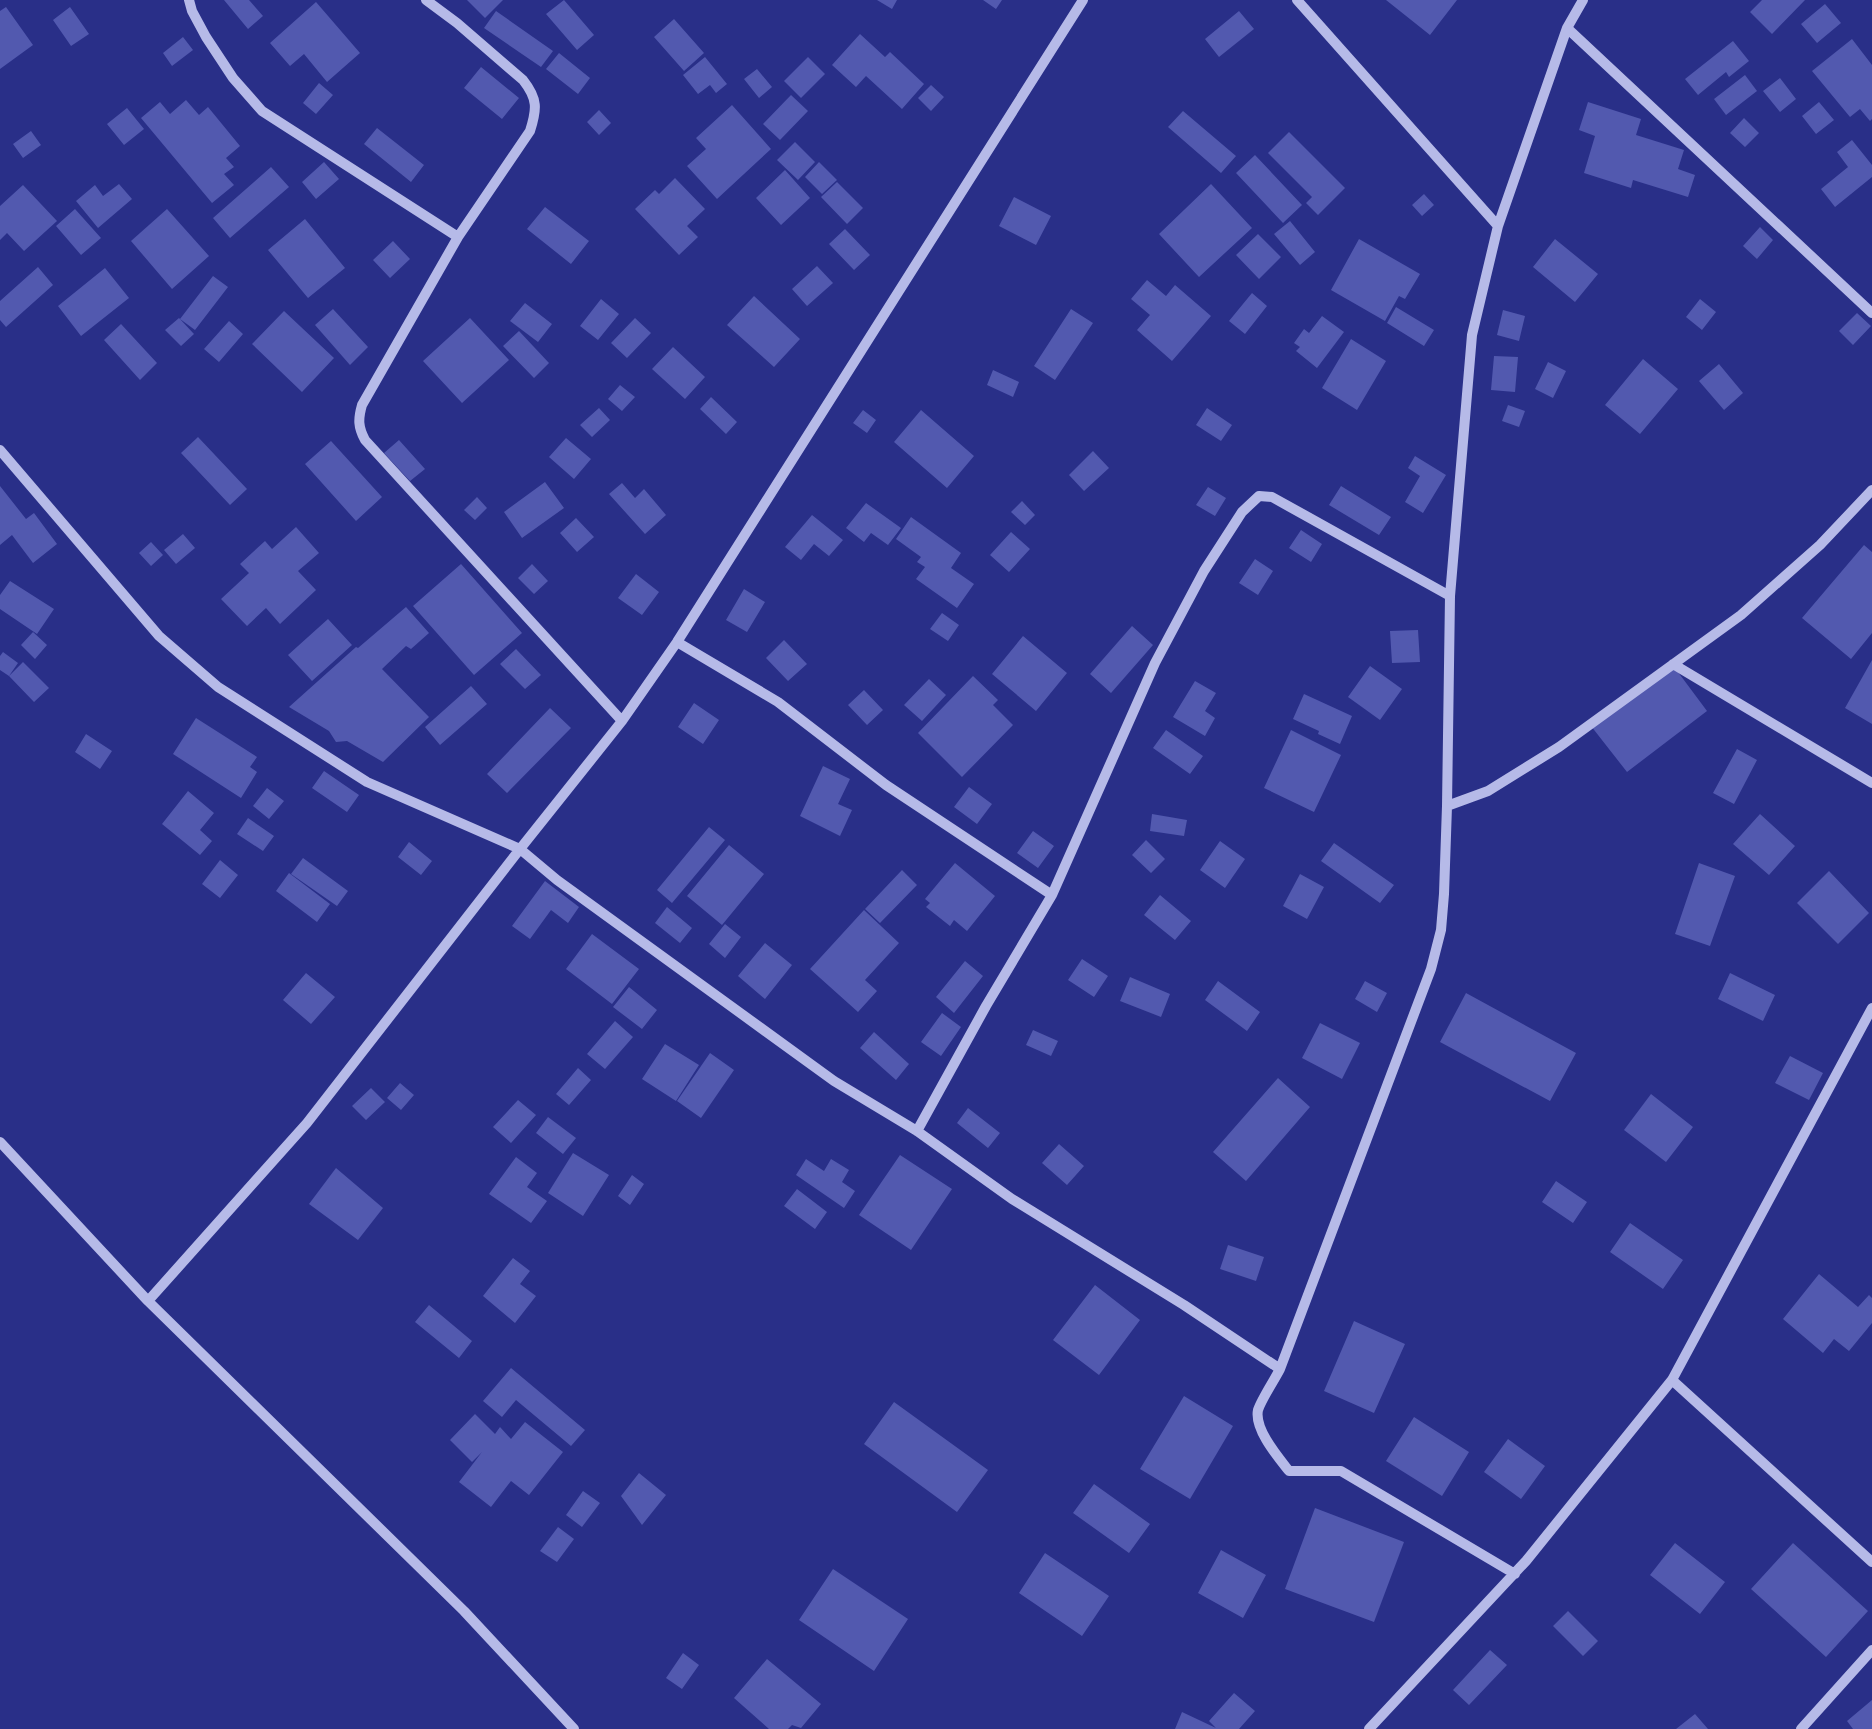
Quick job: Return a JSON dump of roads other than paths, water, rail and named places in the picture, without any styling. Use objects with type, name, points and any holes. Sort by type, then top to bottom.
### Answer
[{"type":"street","points":[[189,0],[192,11],[216,53],[233,78],[262,111],[458,237]]},
{"type":"street","points":[[426,0],[457,23],[523,80],[532,91],[536,104],[530,131],[458,237],[362,405],[358,420],[360,430],[365,440],[622,721]]},
{"type":"street","points":[[148,1301],[308,1123],[622,721],[677,642],[1083,0]]},
{"type":"street","points":[[1297,0],[1498,226]]},
{"type":"street","points":[[1515,1574],[1341,1471],[1289,1471],[1273,1451],[1262,1431],[1258,1411],[1280,1368],[1431,969],[1441,930],[1447,806],[1450,596],[1472,335],[1498,226],[1567,28],[1583,0]]},
{"type":"street","points":[[1567,28],[1872,313]]},
{"type":"street","points":[[0,450],[159,636],[218,687],[367,782],[520,849],[557,880],[834,1082],[917,1131],[1012,1199],[1184,1305],[1280,1368]]},
{"type":"street","points":[[1447,806],[1488,791],[1522,771],[1559,747],[1742,615],[1820,545],[1872,490]]},
{"type":"street","points":[[917,1131],[986,1006],[1052,895],[1155,663],[1210,561],[1242,512],[1259,496],[1272,497],[1450,596]]},
{"type":"street","points":[[677,642],[778,702],[886,785],[1052,895]]},
{"type":"street","points":[[1673,664],[1872,783]]},
{"type":"street","points":[[1368,1729],[1515,1574],[1672,1380],[1872,1008]]},
{"type":"street","points":[[0,1142],[148,1301],[464,1611],[574,1729]]},
{"type":"street","points":[[1672,1380],[1872,1562]]},
{"type":"street","points":[[1801,1729],[1872,1650]]}]
